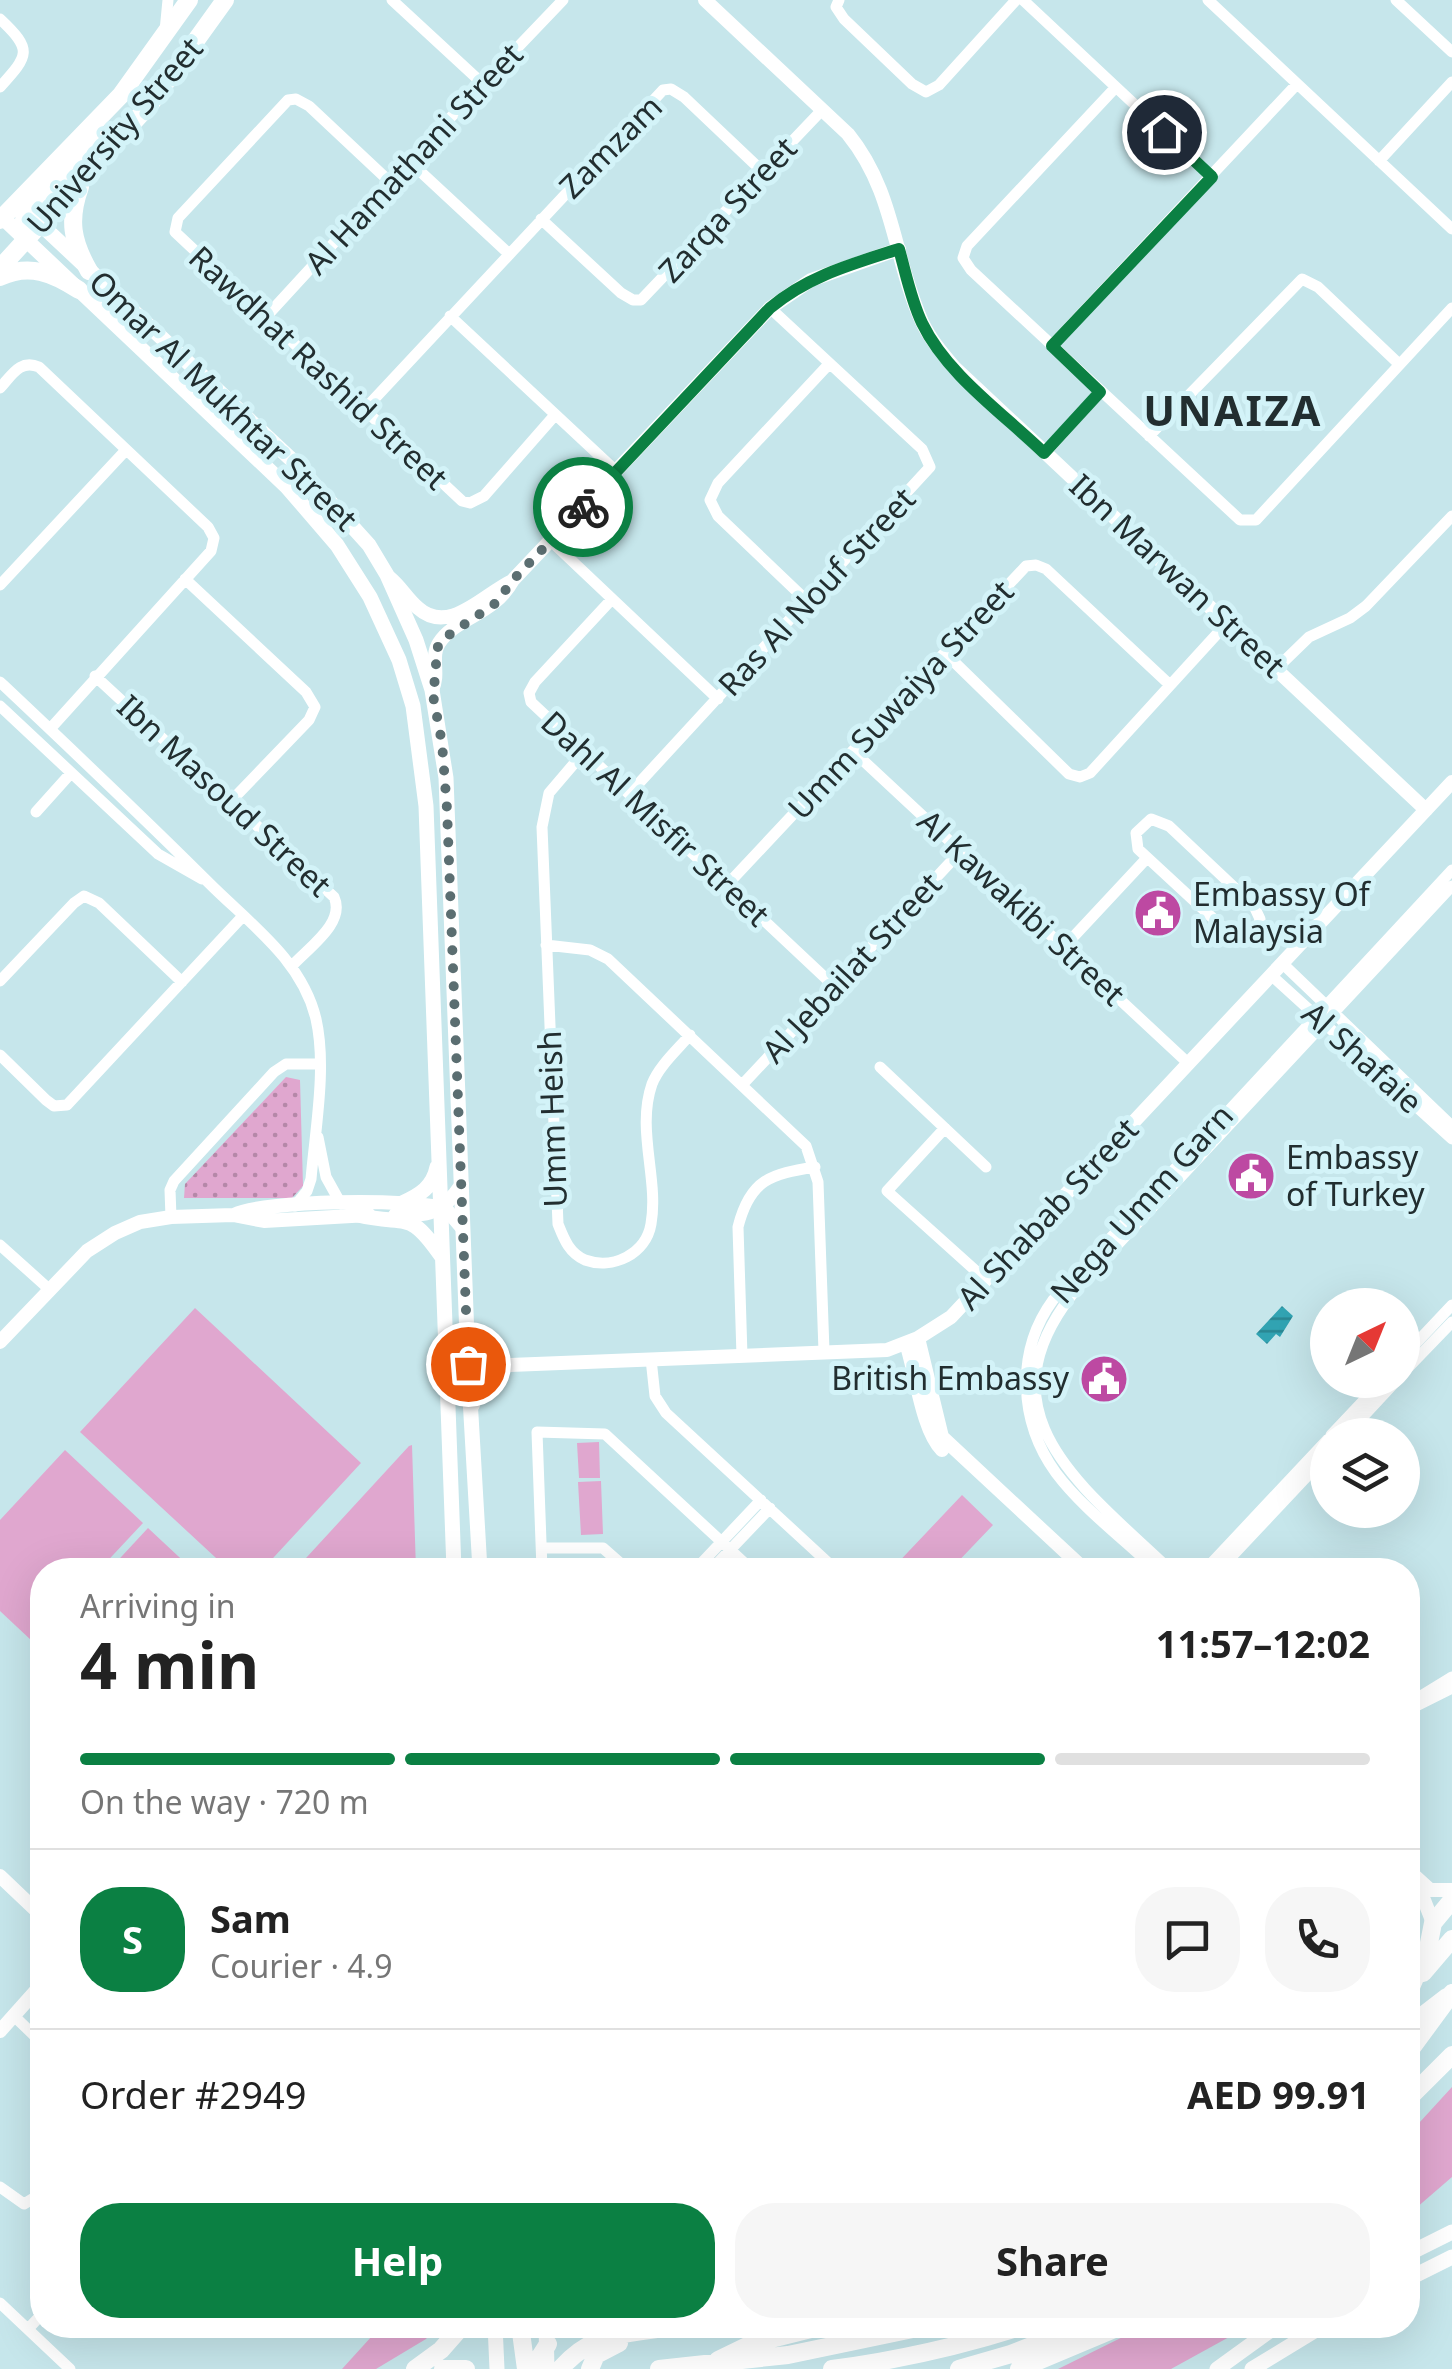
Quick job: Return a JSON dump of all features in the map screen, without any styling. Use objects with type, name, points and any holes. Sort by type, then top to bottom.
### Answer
[{"type":"main road","name":"University Street","points":[[0,268],[26,240],[28,213],[122,95],[189,0]]},
{"type":"main road","name":"University Street","points":[[1,219],[28,213],[82,180],[151,103],[225,0]]},
{"type":"main road","points":[[82,180],[71,227],[89,271]]},
{"type":"main road","name":"Omar Al Mukhtar Street","points":[[28,213],[304,471],[349,520],[387,575],[416,640],[432,690],[446,778],[479,1558]]},
{"type":"main road","name":"Omar Al Mukhtar Street","points":[[1,219],[306,508],[355,571],[387,630],[412,706],[426,806],[454,1558]]},
{"type":"main road","points":[[0,278],[12,272],[37,270],[79,290]]},
{"type":"main road","points":[[402,1202],[426,1189],[435,1176],[438,1158]]},
{"type":"main road","points":[[358,1215],[412,1222],[425,1232],[442,1257]]},
{"type":"main road","points":[[1420,1963],[1433,1923],[1452,1900]]},
{"type":"main road","points":[[1420,1978],[1452,1940]]},
{"type":"main road","points":[[1420,2017],[1452,1994]]},
{"type":"main road","points":[[1420,2037],[1452,1994]]},
{"type":"main road","points":[[1420,2091],[1452,2056]]},
{"type":"main road","points":[[1420,2248],[1452,2232]]},
{"type":"main road","points":[[1420,2274],[1452,2257]]},
{"type":"main road","points":[[415,2369],[452,2338]]},
{"type":"main road","points":[[497,2338],[498,2369]]},
{"type":"main road","points":[[523,2338],[530,2369]]},
{"type":"main road","points":[[530,2369],[545,2338]]},
{"type":"main road","points":[[547,2338],[547,2369]]},
{"type":"main road","points":[[560,2369],[589,2343],[613,2338]]},
{"type":"main road","points":[[590,2369],[596,2355],[632,2338]]},
{"type":"main road","points":[[705,2369],[751,2344],[775,2338]]},
{"type":"main road","points":[[658,2369],[788,2355],[870,2338]]},
{"type":"main road","points":[[832,2369],[893,2361],[986,2338]]},
{"type":"main road","points":[[959,2369],[1052,2338]]},
{"type":"main road","points":[[1019,2369],[1093,2338]]},
{"type":"main road","points":[[1224,2367],[1261,2338]]},
{"type":"main road","points":[[1252,2369],[1303,2338]]},
{"type":"main road","points":[[443,2369],[466,2369]]},
{"type":"street","points":[[163,39],[168,0]]},
{"type":"street","points":[[392,0],[483,84]]},
{"type":"street","name":"Al Hamathani Street","points":[[264,319],[563,0]]},
{"type":"street","points":[[838,0],[836,6],[844,19],[912,84],[926,92],[939,85],[1020,0],[1212,177]]},
{"type":"street","points":[[1208,0],[1452,229]]},
{"type":"street","points":[[1396,0],[1452,52]]},
{"type":"street","name":"Ibn Marwan Street","points":[[716,4],[848,134],[873,168],[885,196],[922,324],[954,367],[1426,810]]},
{"type":"street","points":[[0,19],[24,44],[26,52],[0,86]]},
{"type":"street","points":[[1380,161],[1452,82]]},
{"type":"street","points":[[1052,346],[1298,84]]},
{"type":"street","points":[[1116,87],[964,251],[966,264],[1233,514],[1252,522],[1452,308]]},
{"type":"street","name":"Zamzam","points":[[364,411],[663,90],[671,89],[684,97],[763,172]]},
{"type":"street","name":"Rawdhat Rashid Street","points":[[390,182],[302,101],[288,100],[178,218],[174,227],[179,238],[454,497],[470,504],[484,496],[556,415]]},
{"type":"street","name":"Zarqa Street","points":[[541,218],[621,294],[640,300],[822,110]]},
{"type":"street","points":[[409,161],[508,253]]},
{"type":"street","points":[[432,690],[440,641],[496,603],[513,580],[770,308],[810,280],[899,249]]},
{"type":"street","points":[[1149,436],[1302,279],[1318,287],[1399,364]]},
{"type":"street","name":"Ras Al Nouf Street","points":[[629,794],[930,468],[922,449],[770,308]]},
{"type":"street","points":[[450,316],[616,472]]},
{"type":"street","points":[[0,388],[21,366],[34,364],[213,532],[212,551],[50,729]]},
{"type":"street","points":[[808,602],[718,516],[710,500],[718,483],[828,364]]},
{"type":"street","points":[[1044,453],[1100,392]]},
{"type":"street","points":[[0,584],[126,450]]},
{"type":"street","points":[[1276,669],[1309,637],[1366,606],[1452,516]]},
{"type":"street","points":[[551,542],[718,699]]},
{"type":"street","name":"Umm Suwaiya Street","points":[[726,886],[1024,568],[1036,565],[1052,574],[1170,686]]},
{"type":"street","points":[[387,575],[420,611],[444,618],[466,610],[513,580]]},
{"type":"street","points":[[185,578],[306,692],[315,707],[309,720],[232,800]]},
{"type":"street","name":"Dahl Al Misfir Street","points":[[612,598],[534,682],[529,693],[535,706],[835,986]]},
{"type":"street","points":[[946,654],[1074,777],[1090,773],[1227,623]]},
{"type":"street","name":"Ibn Masoud Street","points":[[95,676],[232,800],[337,904],[334,920],[292,966]]},
{"type":"street","points":[[0,682],[243,916],[292,966],[304,986],[316,1020],[319,1064],[311,1179],[308,1191],[295,1206]]},
{"type":"street","points":[[0,706],[167,861],[206,881]]},
{"type":"street","name":"Umm Heish","points":[[584,752],[552,789],[544,812],[558,1224],[566,1244],[578,1256],[602,1263],[619,1262],[645,1240],[652,1220],[646,1117],[649,1099],[658,1072],[690,1036]]},
{"type":"street","name":"Al Kawakibi Street","points":[[854,752],[1189,1064]]},
{"type":"street","points":[[36,812],[72,773]]},
{"type":"street","name":"Al Shabab Street","points":[[510,1365],[888,1350],[943,1323],[1452,782]]},
{"type":"street","points":[[133,830],[144,818]]},
{"type":"street","points":[[1146,821],[1162,821],[1254,906],[1260,919],[1256,933],[1249,938],[1236,938],[1147,858],[1136,844],[1136,832],[1146,821]]},
{"type":"street","name":"Al Jebailat Street","points":[[742,1084],[960,852]]},
{"type":"street","points":[[1063,948],[1147,858]]},
{"type":"street","name":"Nega Umm Garn","points":[[1157,1558],[1070,1475],[1054,1452],[1038,1405],[1040,1354],[1059,1309],[1452,870]]},
{"type":"street","name":"Nega Umm Garn","points":[[1144,1558],[1059,1476],[1040,1446],[1026,1394],[1033,1338],[1054,1300],[1324,1014],[1452,886]]},
{"type":"street","points":[[0,981],[84,896],[99,904],[182,982]]},
{"type":"street","points":[[0,1055],[54,1106],[67,1105],[243,916]]},
{"type":"street","points":[[546,944],[590,950],[608,959],[800,1138],[815,1166],[824,1352]]},
{"type":"street","name":"Al Shafaie","points":[[1283,964],[1324,1014],[1452,1140]]},
{"type":"street","name":"Al Shafaie","points":[[1272,976],[1324,1014],[1452,1126]]},
{"type":"street","points":[[171,1217],[170,1190],[174,1181],[280,1066],[319,1064]]},
{"type":"street","points":[[880,1067],[986,1167]]},
{"type":"street","points":[[316,1123],[326,1177],[341,1204]]},
{"type":"street","points":[[945,1128],[888,1192],[986,1280]]},
{"type":"street","points":[[742,1356],[740,1217],[749,1199],[774,1174],[815,1166]]},
{"type":"street","points":[[0,1342],[99,1242],[140,1222],[233,1215],[264,1221],[358,1215],[428,1216],[462,1184]]},
{"type":"street","points":[[233,1215],[251,1208],[402,1202],[440,1207],[454,1215],[463,1229]]},
{"type":"street","points":[[0,1245],[50,1290]]},
{"type":"street","points":[[1420,1339],[1452,1305]]},
{"type":"street","points":[[1420,1355],[1452,1322]]},
{"type":"street","points":[[467,1331],[483,1354],[510,1365]]},
{"type":"street","points":[[912,1341],[934,1441],[1059,1558]]},
{"type":"street","points":[[912,1341],[942,1436],[1072,1558]]},
{"type":"street","points":[[652,1359],[655,1396],[666,1413],[823,1558]]},
{"type":"street","points":[[472,1410],[476,1390],[485,1378],[510,1365]]},
{"type":"street","points":[[1347,1418],[1365,1398]]},
{"type":"street","points":[[1362,1418],[1380,1398]]},
{"type":"street","points":[[542,1558],[537,1432],[605,1434],[739,1558]]},
{"type":"street","points":[[1215,1558],[1310,1457]]},
{"type":"street","points":[[1230,1558],[1310,1473]]},
{"type":"street","points":[[710,1558],[765,1504]]},
{"type":"street","points":[[718,1558],[726,1546]]},
{"type":"street","points":[[542,1548],[602,1548],[614,1558]]},
{"type":"street","points":[[1420,1696],[1452,1677]]},
{"type":"street","points":[[1420,1704],[1452,1688]]},
{"type":"street","points":[[0,1876],[30,1905]]},
{"type":"street","points":[[1420,1881],[1430,1890],[1452,1890]]},
{"type":"street","points":[[1420,1896],[1433,1923]]},
{"type":"street","points":[[0,2031],[30,1998]]},
{"type":"street","points":[[14,2016],[30,2031]]},
{"type":"street","points":[[0,2187],[24,2204],[30,2200]]},
{"type":"street","points":[[0,2304],[28,2330],[30,2328]]},
{"type":"street","points":[[37,2338],[70,2369]]},
{"type":"shaded area","points":[[286,1077],[300,1080],[303,1186],[292,1198],[184,1198],[185,1184]]},
{"type":"shaded area","points":[[195,1308],[361,1463],[273,1558],[216,1558],[80,1432]]},
{"type":"shaded area","points":[[599,1442],[600,1478],[579,1478],[577,1443]]},
{"type":"shaded area","points":[[412,1445],[416,1558],[306,1558]]},
{"type":"shaded area","points":[[65,1450],[143,1523],[110,1558],[30,1558],[30,1639],[0,1611],[0,1520]]},
{"type":"shaded area","points":[[601,1481],[603,1534],[581,1535],[578,1482]]},
{"type":"shaded area","points":[[962,1495],[993,1525],[961,1558],[902,1558]]},
{"type":"shaded area","points":[[148,1528],[180,1558],[120,1558]]},
{"type":"shaded area","points":[[1452,2087],[1452,2177],[1420,2205],[1420,2122]]},
{"type":"shaded area","points":[[370,2338],[427,2338],[376,2369],[342,2369]]},
{"type":"shaded area","points":[[1121,2338],[1227,2338],[1171,2369],[1058,2369]]},
{"type":"water","points":[[1282,1306],[1293,1316],[1280,1337],[1276,1334],[1267,1344],[1256,1334]]},
{"type":"way so far","points":[[468,1364],[446,778],[432,690],[437,674],[435,655],[440,641],[506,594],[513,580],[583,507]]},
{"type":"place","name":"Embassy Of Malaysia","points":[[1158,913]]},
{"type":"place","name":"Embassy of Turkey","points":[[1251,1176]]},
{"type":"place","name":"British Embassy","points":[[1104,1379]]},
{"type":"district","name":"UNAIZA","points":[[1233,411]]},
{"type":"route","points":[[583,507],[788,293],[827,273],[899,249],[922,324],[936,345],[1044,453],[1100,392],[1052,346],[1212,177],[1164,132]]}]
